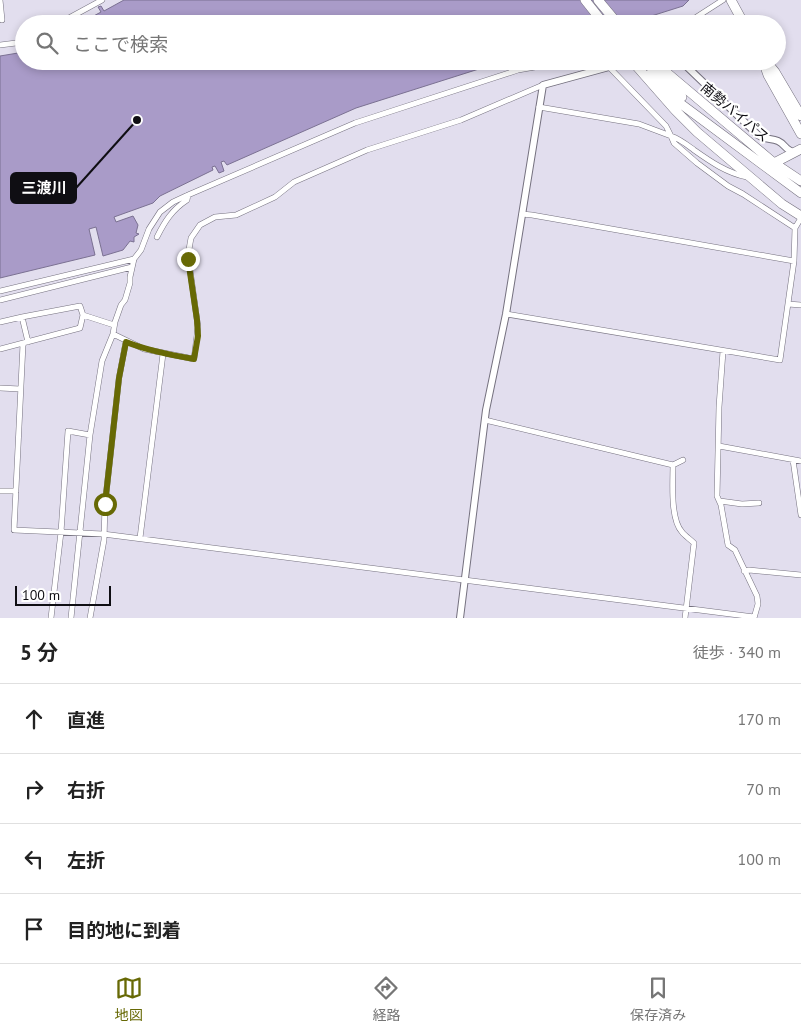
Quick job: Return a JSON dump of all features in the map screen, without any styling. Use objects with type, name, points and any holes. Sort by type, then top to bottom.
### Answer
[{"type":"highway","points":[[585,0],[597,15]]},
{"type":"highway","points":[[598,0],[610,15]]},
{"type":"highway","points":[[731,0],[739,15]]},
{"type":"highway","points":[[640,70],[697,132],[782,204],[801,217]]},
{"type":"highway","points":[[647,70],[681,104],[801,193]]},
{"type":"highway","points":[[657,70],[685,100],[730,141]]},
{"type":"highway","name":"南勢バイパス","points":[[664,70],[801,181]]},
{"type":"highway","points":[[767,70],[801,134]]},
{"type":"highway","points":[[773,70],[801,116]]},
{"type":"highway","points":[[776,162],[798,151]]},
{"type":"street","points":[[0,0],[2,20]]},
{"type":"street","points":[[74,15],[102,0]]},
{"type":"street","points":[[700,15],[724,0]]},
{"type":"street","points":[[0,46],[15,44]]},
{"type":"street","points":[[71,618],[82,534],[90,435],[102,361],[114,335],[114,325],[121,305],[125,300],[134,259],[141,250],[149,229],[160,212],[173,202],[188,195],[355,123],[518,70]]},
{"type":"street","points":[[114,335],[144,349],[194,359],[198,336],[188,255],[190,238],[200,225],[215,217],[236,215],[281,193],[294,182],[367,150],[460,120],[543,85],[589,70]]},
{"type":"street","points":[[614,70],[666,126],[674,143],[728,186],[744,194],[795,228]]},
{"type":"street","points":[[690,70],[758,135],[768,140],[777,140],[789,152],[798,151]]},
{"type":"street","points":[[460,618],[485,420],[506,314],[543,85]]},
{"type":"street","points":[[539,107],[638,124],[680,138],[709,160],[731,173],[750,177]]},
{"type":"street","points":[[776,162],[782,154],[782,145]]},
{"type":"street","points":[[158,237],[166,218],[187,200],[188,195]]},
{"type":"street","points":[[522,214],[532,214],[794,261]]},
{"type":"street","points":[[506,314],[780,360],[794,261],[795,228],[801,217]]},
{"type":"street","points":[[0,291],[134,259]]},
{"type":"street","points":[[0,300],[132,267]]},
{"type":"street","points":[[788,304],[801,305]]},
{"type":"street","points":[[0,322],[80,306],[83,315],[80,328],[0,349]]},
{"type":"street","points":[[83,315],[114,325]]},
{"type":"street","points":[[22,317],[25,343],[20,389],[14,530],[103,534],[140,538],[754,618],[758,604],[757,596],[734,550],[728,545],[720,501],[717,496],[716,464],[719,446],[719,406],[723,351]]},
{"type":"street","points":[[90,618],[104,540],[105,504],[119,378],[126,342]]},
{"type":"street","points":[[140,538],[163,354]]},
{"type":"street","points":[[0,388],[20,389]]},
{"type":"street","points":[[485,420],[673,465],[683,460]]},
{"type":"street","points":[[51,618],[61,532],[68,430],[90,435]]},
{"type":"street","points":[[719,446],[801,461]]},
{"type":"street","points":[[793,460],[801,515]]},
{"type":"street","points":[[673,465],[673,504],[676,516],[682,533],[694,543],[685,618]]},
{"type":"street","points":[[0,490],[16,491]]},
{"type":"street","points":[[720,501],[742,504],[758,503]]},
{"type":"street","points":[[744,572],[749,570],[801,575]]},
{"type":"shaded area","points":[[124,0],[689,0],[683,6],[654,15],[96,15],[101,12],[98,7],[101,6],[104,11]]},
{"type":"shaded area","points":[[15,54],[15,70],[476,70],[356,108],[227,165],[224,161],[221,162],[224,171],[219,173],[215,166],[212,167],[213,170],[160,196],[153,203],[114,217],[116,222],[133,216],[138,225],[136,233],[139,234],[134,237],[134,242],[130,241],[123,250],[103,256],[96,227],[89,229],[95,255],[0,278],[0,56]]},
{"type":"place","name":"三渡川","points":[[137,120]]},
{"type":"route","points":[[105,504],[119,378],[126,342],[163,354],[194,359],[198,336],[188,259]]}]
